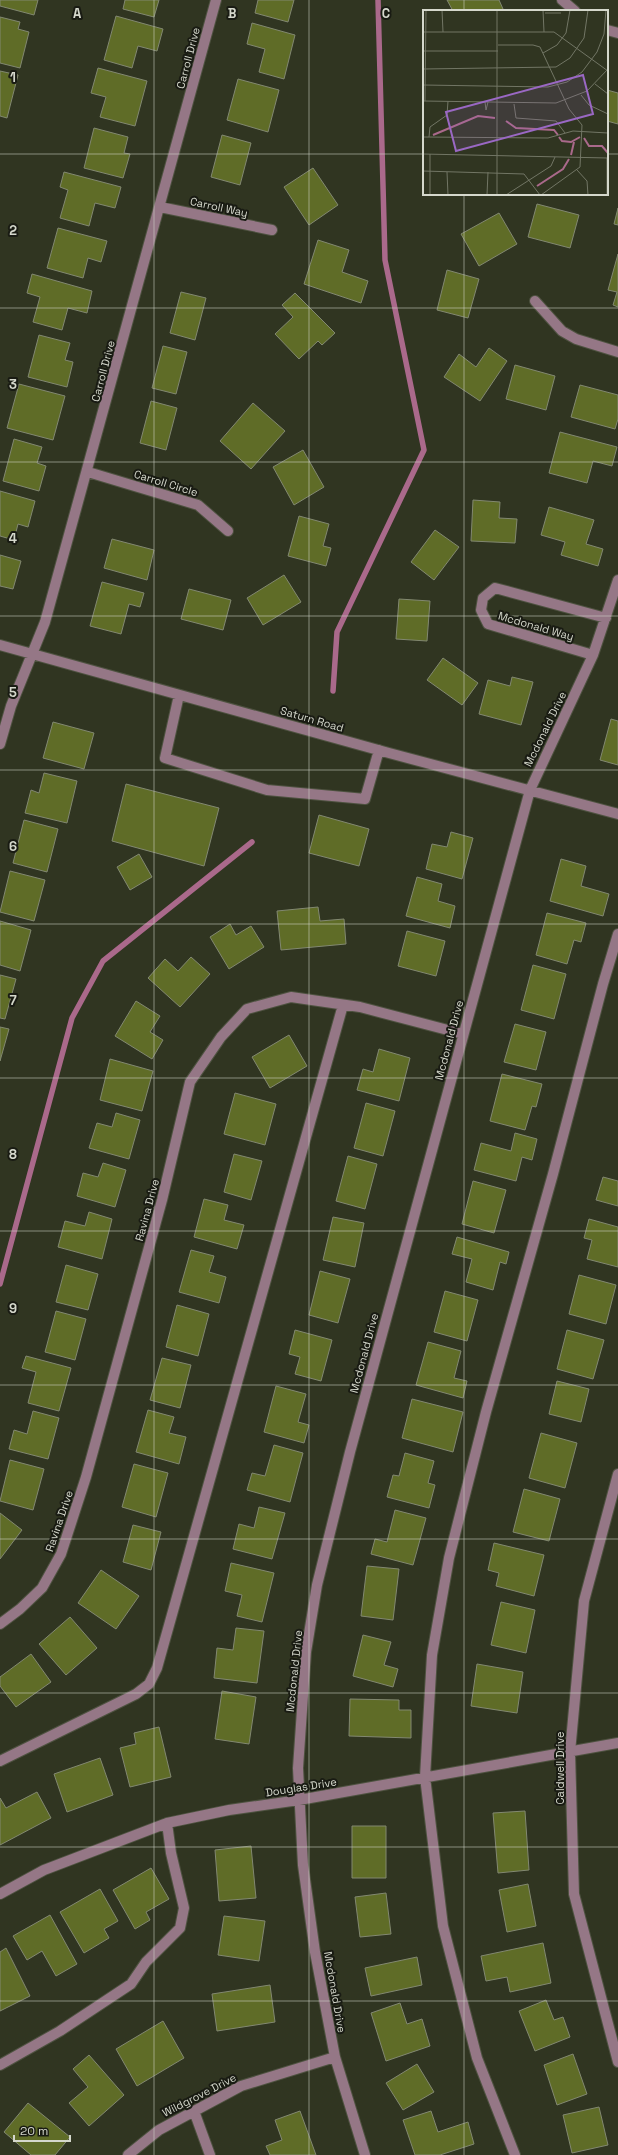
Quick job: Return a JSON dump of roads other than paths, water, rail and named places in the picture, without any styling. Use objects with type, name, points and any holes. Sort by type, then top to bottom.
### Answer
[{"type":"street","name":"Carroll Drive","points":[[0,744],[10,706],[33,654],[45,622],[88,472],[216,0]]},
{"type":"street","points":[[562,0],[574,10]]},
{"type":"street","points":[[608,30],[618,33]]},
{"type":"street","name":"Carroll Way","points":[[160,207],[272,230]]},
{"type":"street","points":[[535,301],[562,331],[576,339],[618,352]]},
{"type":"street","name":"Carroll Circle","points":[[88,472],[198,504],[228,532]]},
{"type":"street","name":"Mcdonald Drive","points":[[365,2155],[335,2057],[315,1952],[303,1865],[298,1768],[306,1652],[318,1585],[350,1452],[530,790],[593,655],[618,580]]},
{"type":"street","name":"Mcdonald Way","points":[[593,655],[488,624],[481,610],[483,598],[495,588],[606,618]]},
{"type":"street","name":"Saturn Road","points":[[0,645],[378,750],[618,814]]},
{"type":"street","points":[[179,695],[165,758],[267,790],[365,799],[378,750]]},
{"type":"street","points":[[515,2155],[477,2058],[443,1926],[425,1777],[432,1655],[449,1558],[486,1412],[554,1174],[603,984],[618,934]]},
{"type":"street","name":"Ravina Drive","points":[[0,1624],[20,1609],[42,1588],[61,1554],[89,1469],[162,1200],[190,1082],[221,1037],[247,1009],[291,997],[360,1007],[463,1034]]},
{"type":"street","points":[[0,1761],[136,1694],[149,1684],[157,1668],[343,1005]]},
{"type":"street","name":"Caldwell Drive","points":[[618,1474],[584,1601],[570,1752],[574,1894],[618,2062]]},
{"type":"street","name":"Douglas Drive","points":[[0,1894],[44,1870],[167,1824],[229,1810],[299,1800],[618,1743]]},
{"type":"street","points":[[0,2065],[60,2031],[132,1984],[146,1962],[180,1928],[184,1908],[167,1824]]},
{"type":"street","name":"Wildgrove Drive","points":[[128,2155],[159,2130],[241,2086],[335,2057]]},
{"type":"street","points":[[194,2111],[210,2155]]},
{"type":"waterway","points":[[333,691],[337,632],[424,450],[385,260],[378,0]]},
{"type":"waterway","points":[[0,1284],[72,1018],[103,961],[252,842]]}]
